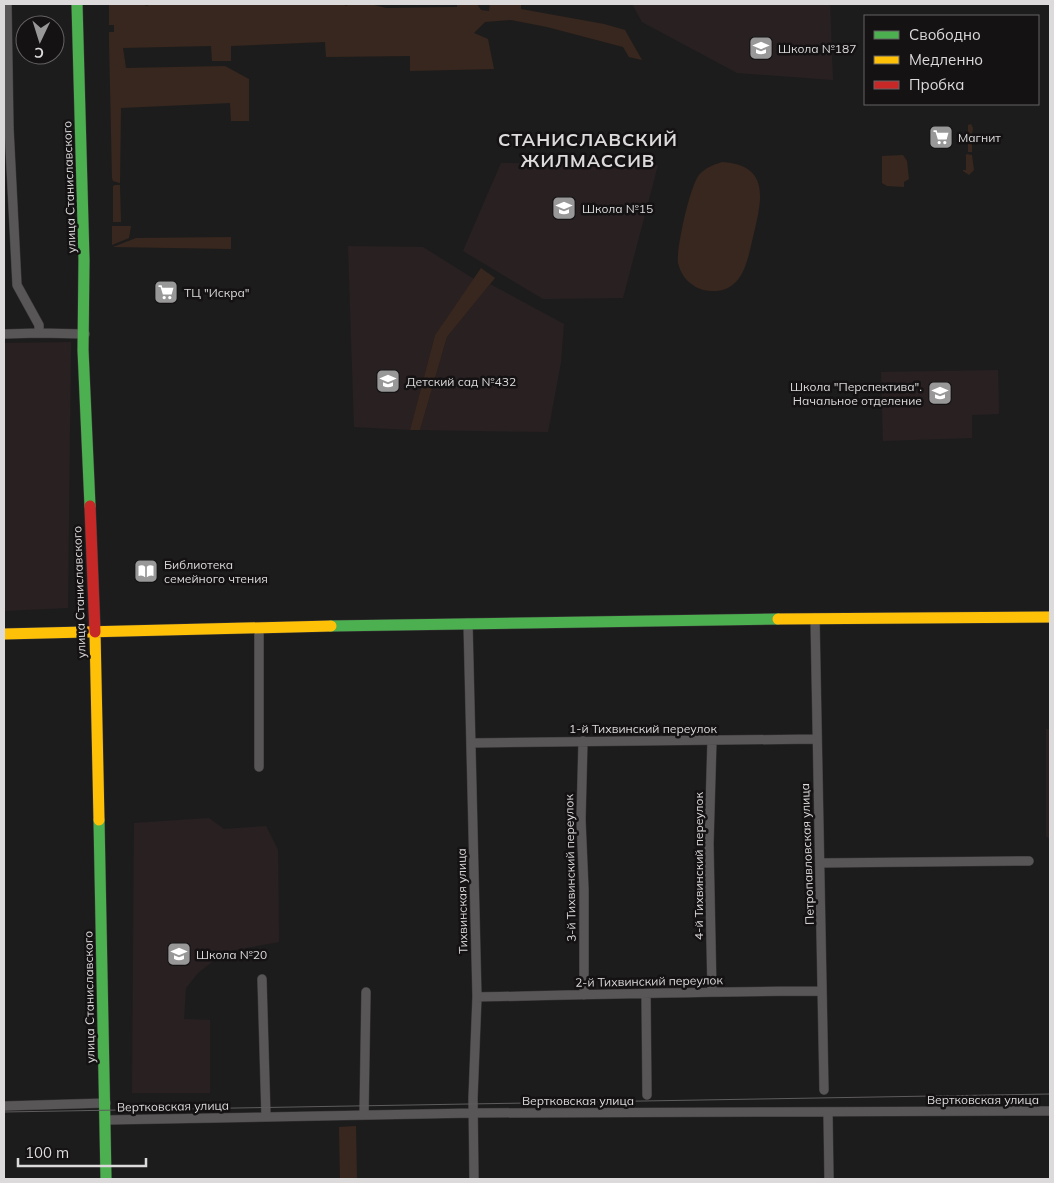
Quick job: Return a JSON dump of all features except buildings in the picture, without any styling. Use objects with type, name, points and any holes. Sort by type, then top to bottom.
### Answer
[{"type":"main road","name":"улица Станиславского","points":[[77,4],[84,260],[87,472],[94,632],[106,1103],[106,1179]]},
{"type":"main road","points":[[4,634],[468,623],[1050,617]]},
{"type":"street","points":[[7,4],[6,128],[17,285],[39,326],[39,333]]},
{"type":"street","points":[[4,334],[84,334]]},
{"type":"street","name":"Петропавловская улица","points":[[815,618],[824,1090]]},
{"type":"street","name":"Тихвинская улица","points":[[468,623],[477,997],[473,1113],[474,1179]]},
{"type":"street","points":[[259,628],[259,767]]},
{"type":"street","name":"1-й Тихвинский переулок","points":[[471,743],[816,739]]},
{"type":"street","name":"4-й Тихвинский переулок","points":[[712,740],[709,844],[712,991]]},
{"type":"street","name":"3-й Тихвинский переулок","points":[[583,741],[581,820],[584,889],[584,995]]},
{"type":"street","points":[[820,863],[1029,861]]},
{"type":"street","points":[[262,980],[266,1117]]},
{"type":"street","name":"2-й Тихвинский переулок","points":[[477,997],[712,991],[822,991]]},
{"type":"street","points":[[364,1115],[366,992]]},
{"type":"street","points":[[646,994],[647,1095]]},
{"type":"street","name":"Вертковская улица","points":[[4,1106],[106,1103]]},
{"type":"street","name":"Вертковская улица","points":[[106,1120],[473,1113],[1050,1111]]},
{"type":"street","points":[[828,1113],[829,1179]]},
{"type":"shaded area","points":[[109,4],[139,4],[148,6],[148,4],[343,4],[346,6],[350,4],[370,4],[386,8],[457,7],[457,4],[477,4],[481,10],[489,11],[490,4],[521,4],[521,9],[604,24],[625,30],[642,60],[629,57],[623,47],[547,27],[511,20],[485,22],[474,33],[488,39],[494,69],[410,71],[410,56],[326,57],[325,42],[231,46],[231,61],[212,61],[211,46],[123,48],[126,68],[225,66],[249,79],[249,121],[231,121],[230,103],[121,108],[120,183],[113,181],[112,178],[109,32],[114,32],[114,25],[109,25]]},
{"type":"shaded area","name":"Школа №187","points":[[632,4],[830,4],[833,80],[737,73],[642,22]]},
{"type":"shaded area","points":[[971,124],[973,128],[972,152],[968,152],[968,125]]},
{"type":"shaded area","points":[[966,154],[972,155],[974,170],[969,175],[963,171],[966,170]]},
{"type":"shaded area","points":[[903,155],[907,161],[909,179],[904,182],[904,187],[887,186],[882,183],[882,156]]},
{"type":"shaded area","points":[[722,162],[737,165],[748,170],[755,177],[759,186],[759,208],[744,270],[733,285],[725,289],[709,291],[698,288],[690,283],[682,273],[678,263],[679,245],[684,218],[695,181],[704,170]]},
{"type":"shaded area","name":"Школа №15","points":[[501,163],[658,165],[623,298],[543,299],[463,251]]},
{"type":"shaded area","points":[[120,185],[121,222],[113,222],[113,186]]},
{"type":"shaded area","points":[[112,226],[131,226],[129,238],[112,245]]},
{"type":"shaded area","points":[[231,237],[231,249],[113,247],[136,238]]},
{"type":"shaded area","name":"Детский сад №432","points":[[348,246],[423,247],[474,279],[435,335],[410,430],[354,427]]},
{"type":"shaded area","points":[[481,268],[495,278],[447,337],[420,430],[410,430],[435,335]]},
{"type":"shaded area","points":[[490,284],[564,324],[561,362],[548,432],[420,430],[447,337]]},
{"type":"shaded area","points":[[71,342],[68,608],[4,611],[4,343]]},
{"type":"shaded area","name":"Школа \"Перспектива\". Начальное отделение","points":[[998,370],[999,414],[972,415],[972,438],[883,441],[881,372]]},
{"type":"shaded area","points":[[1046,729],[1050,729],[1050,840],[1046,836]]},
{"type":"shaded area","name":"Школа №20","points":[[209,818],[224,829],[266,826],[278,850],[279,942],[230,951],[218,957],[198,973],[186,988],[184,1019],[210,1020],[210,1093],[132,1093],[134,823]]},
{"type":"shaded area","points":[[356,1126],[357,1179],[340,1179],[339,1127]]},
{"type":"tram line","points":[[4,1112],[1050,1094]]},
{"type":"traffic: fast","points":[[77,4],[84,260],[83,350],[90,506]]},
{"type":"traffic: fast","points":[[331,626],[778,619]]},
{"type":"traffic: fast","points":[[99,820],[106,1179]]},
{"type":"traffic: slow","points":[[778,619],[1050,617]]},
{"type":"traffic: slow","points":[[4,634],[331,626]]},
{"type":"traffic: slow","points":[[95,632],[99,820]]},
{"type":"traffic: jam","points":[[90,506],[95,632]]},
{"type":"place","name":"Школа №187","points":[[761,48]]},
{"type":"place","name":"Магнит","points":[[941,137]]},
{"type":"place","name":"Школа №15","points":[[564,208]]},
{"type":"place","name":"ТЦ \"Искра\"","points":[[166,292]]},
{"type":"place","name":"Детский сад №432","points":[[388,381]]},
{"type":"place","name":"Школа \"Перспектива\". Начальное отделение","points":[[940,393]]},
{"type":"place","name":"Библиотека семейного чтения","points":[[146,571]]},
{"type":"place","name":"Школа №20","points":[[179,954]]},
{"type":"district","name":"СТАНИСЛАВСКИЙ ЖИЛМАССИВ","points":[[588,149]]}]
